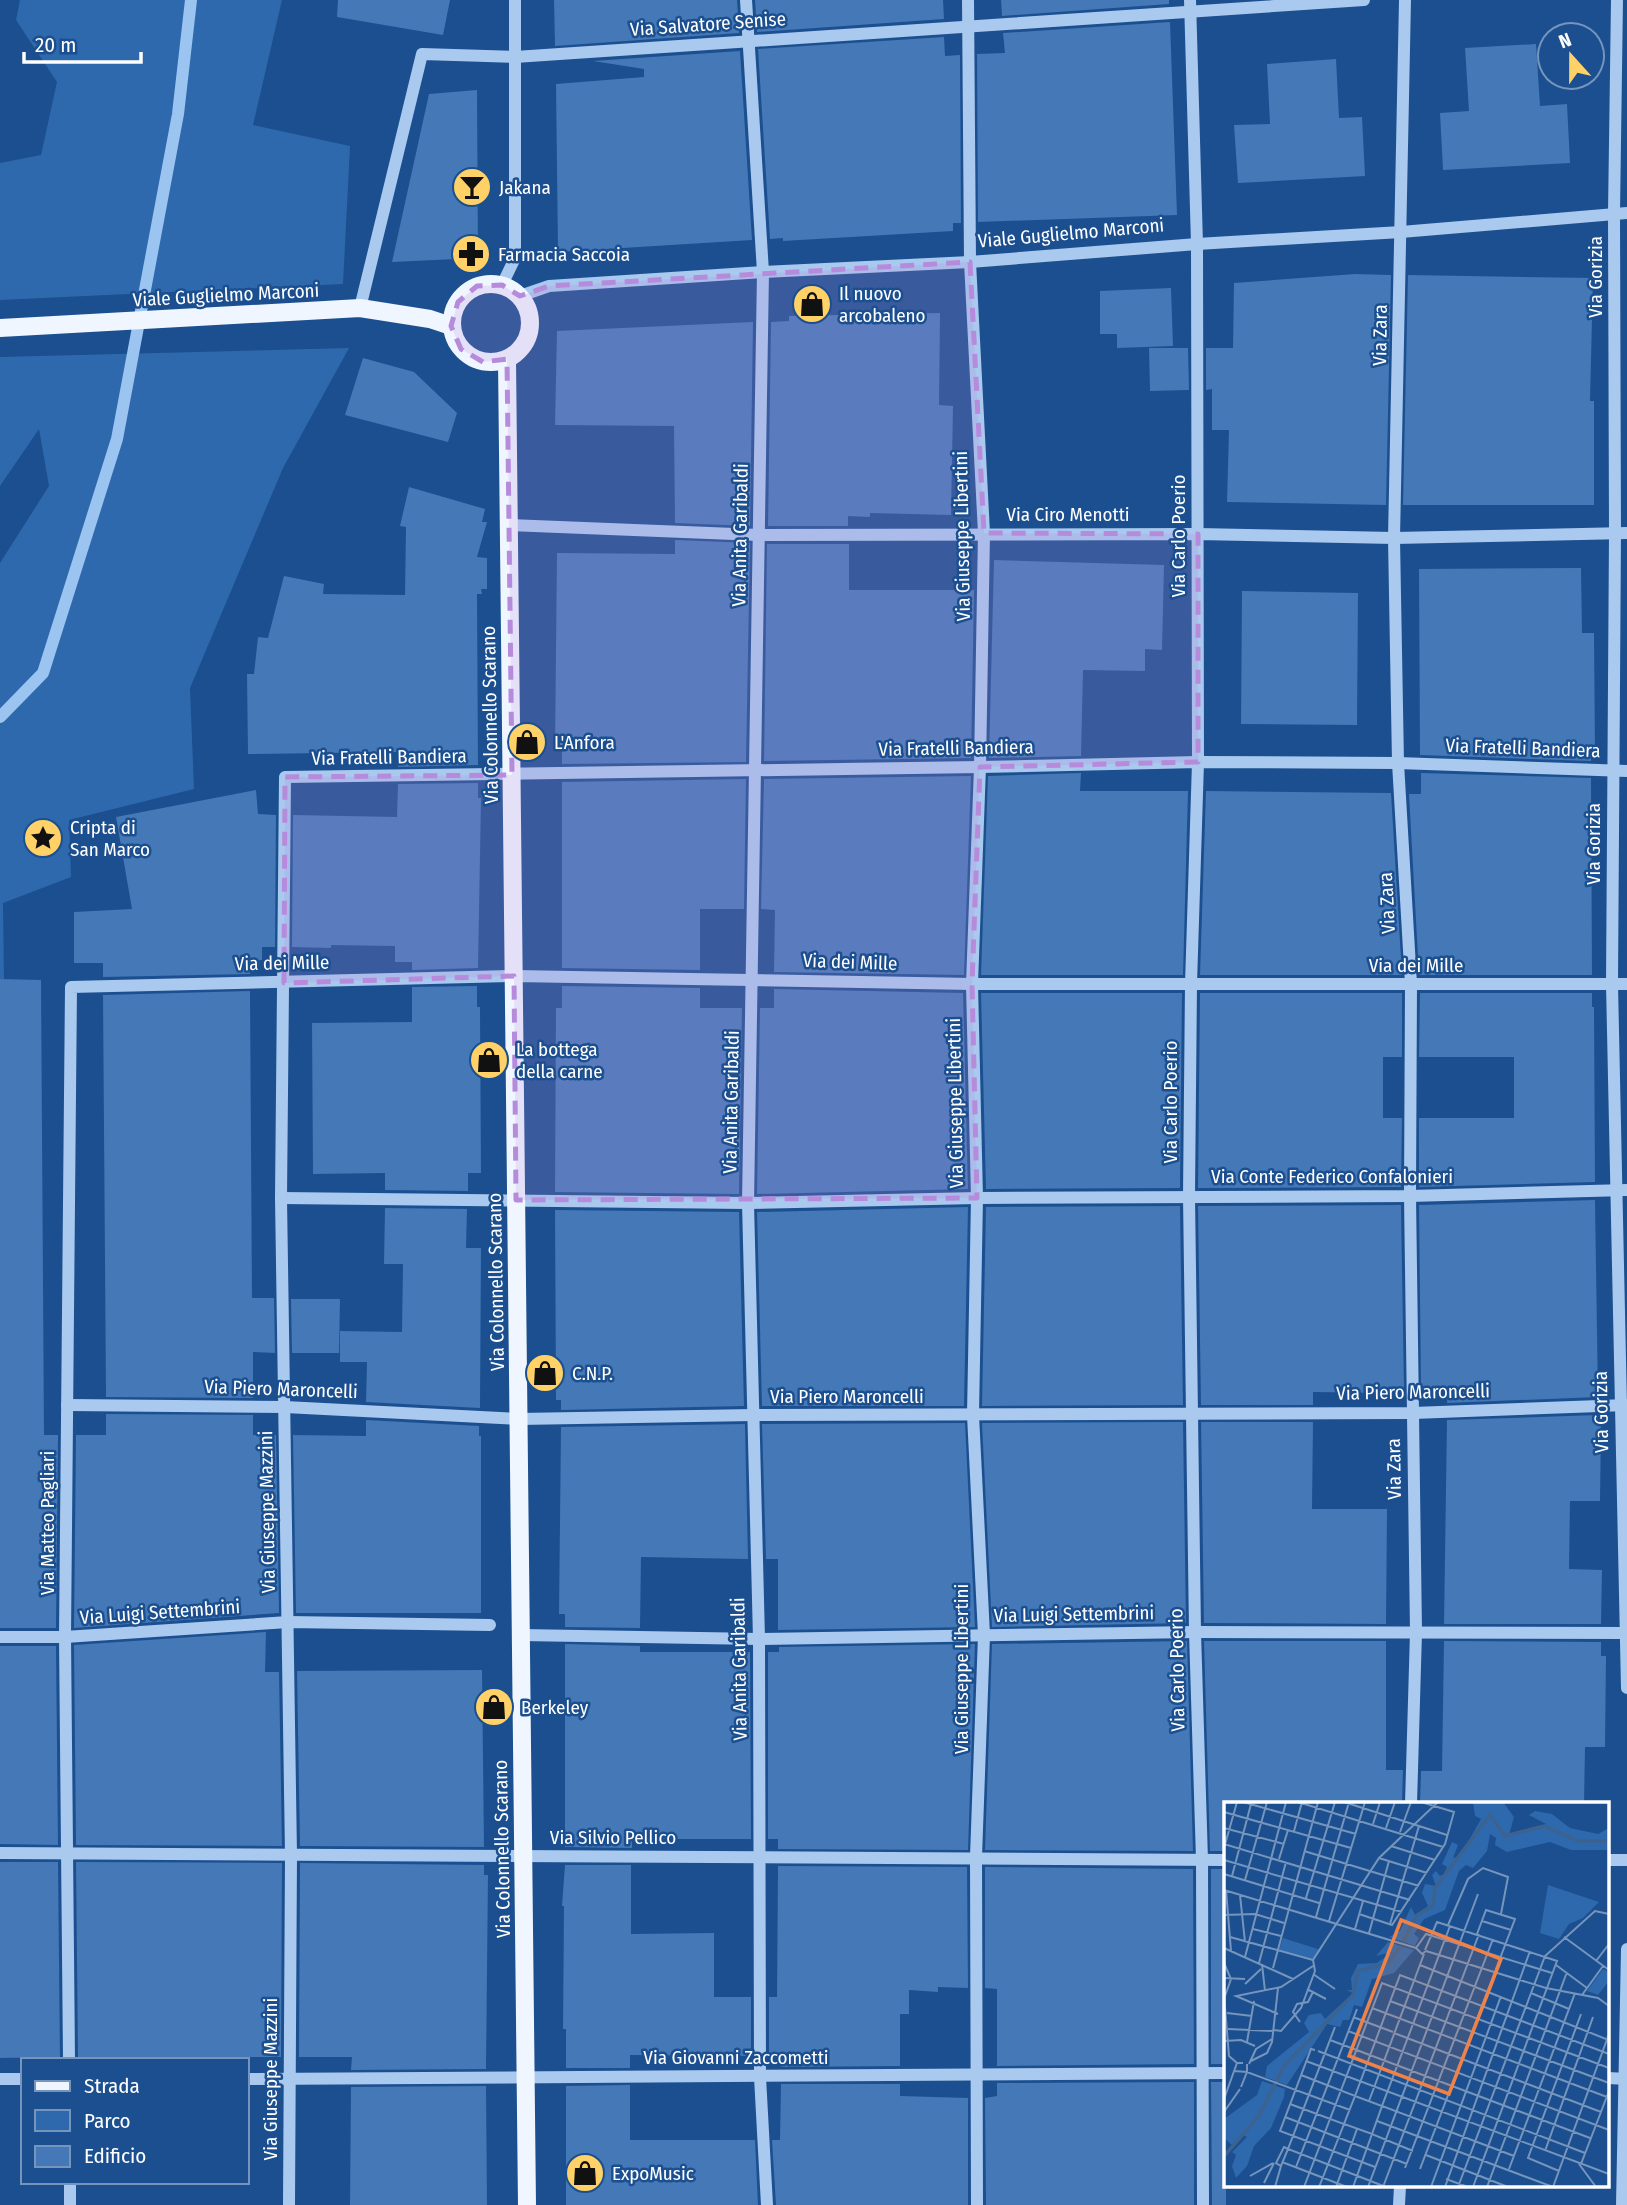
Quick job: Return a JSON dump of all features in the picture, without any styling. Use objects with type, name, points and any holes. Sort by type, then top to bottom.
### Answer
[{"type":"main road","points":[[502,285],[520,296],[531,318],[526,343],[507,359],[483,362],[461,349],[452,326],[458,302],[477,286],[502,285]]},
{"type":"main road","name":"Viale Guglielmo Marconi","points":[[0,328],[360,309],[430,319],[452,326]]},
{"type":"main road","name":"Via Colonnello Scarano","points":[[507,359],[527,2205]]},
{"type":"street","points":[[502,285],[515,258],[515,0]]},
{"type":"street","name":"Via Anita Garibaldi","points":[[746,0],[763,272],[748,1203],[759,1639],[760,2077],[767,2205]]},
{"type":"street","name":"Via Giuseppe Libertini","points":[[968,0],[970,262],[984,533],[980,768],[972,984],[976,1198],[973,1415],[984,1635],[976,1857],[977,2205]]},
{"type":"street","name":"Via Salvatore Senise","points":[[360,309],[422,54],[515,57],[969,27],[1191,6],[1364,0]]},
{"type":"street","name":"Via Zara","points":[[1405,0],[1394,538],[1398,763],[1411,984],[1410,1196],[1416,1632],[1410,1802]]},
{"type":"street","name":"Via Gorizia","points":[[1617,0],[1621,533],[1612,771],[1612,984],[1622,1190],[1627,1688]]},
{"type":"street","name":"Via Carlo Poerio","points":[[1191,6],[1197,244],[1198,762],[1191,984],[1189,1196],[1195,1632],[1202,1860],[1203,2205]]},
{"type":"street","name":"Viale Guglielmo Marconi","points":[[520,296],[549,286],[970,262],[1197,244],[1401,232],[1620,213]]},
{"type":"street","name":"Via Ciro Menotti","points":[[509,525],[759,535],[1198,534],[1394,538],[1621,533]]},
{"type":"street","name":"Via Fratelli Bandiera","points":[[285,777],[980,768],[1198,762],[1398,763],[1627,771]]},
{"type":"street","name":"Via Giuseppe Mazzini","points":[[285,777],[281,1198],[291,1855],[289,2205]]},
{"type":"street","name":"Via dei Mille","points":[[71,987],[514,976],[753,978],[972,984],[1627,984]]},
{"type":"street","name":"Via Matteo Pagliari","points":[[69,2058],[65,1637],[71,987]]},
{"type":"street","name":"Via Conte Federico Confalonieri","points":[[281,1198],[748,1203],[976,1198],[1410,1196],[1622,1190]]},
{"type":"street","name":"Via Piero Maroncelli","points":[[67,1405],[285,1407],[519,1419],[754,1415],[1413,1413],[1623,1405]]},
{"type":"street","name":"Via Luigi Settembrini","points":[[0,1637],[65,1637],[288,1622],[490,1625]]},
{"type":"street","name":"Via Luigi Settembrini","points":[[521,1635],[759,1639],[1195,1632],[1627,1633]]},
{"type":"street","name":"Via Silvio Pellico","points":[[0,1853],[1224,1860]]},
{"type":"street","points":[[1622,2205],[1627,1949]]},
{"type":"street","name":"Via Giovanni Zaccometti","points":[[248,2079],[1224,2073]]},
{"type":"street","points":[[0,2079],[21,2079]]},
{"type":"street","points":[[70,2184],[70,2205]]},
{"type":"highlighted area","points":[[970,262],[984,533],[1198,534],[1198,762],[980,767],[972,984],[977,1198],[516,1200],[514,976],[284,983],[285,777],[512,775],[507,359],[483,362],[461,349],[451,326],[458,302],[477,286],[502,285],[520,296],[549,286]]},
{"type":"green space","points":[[20,0],[282,0],[253,125],[350,146],[343,284],[0,300],[0,163],[41,155],[57,82],[16,20]]},
{"type":"green space","points":[[349,348],[283,468],[190,688],[194,789],[69,820],[71,877],[3,903],[4,979],[0,980],[0,563],[49,486],[39,429],[0,486],[0,357]]},
{"type":"building","points":[[338,0],[450,0],[443,35],[337,17]]},
{"type":"building","points":[[554,0],[737,0],[739,33],[555,46]]},
{"type":"building","points":[[755,0],[943,0],[944,19],[757,32]]},
{"type":"building","points":[[1001,0],[1169,0],[1169,4],[1002,16]]},
{"type":"building","points":[[1170,22],[1177,215],[978,222],[977,54],[1005,53],[1003,33]]},
{"type":"building","points":[[944,37],[945,56],[960,55],[961,223],[953,223],[953,231],[783,241],[783,238],[770,239],[758,49]]},
{"type":"building","points":[[1536,44],[1536,91],[1539,91],[1540,106],[1567,104],[1570,163],[1443,170],[1440,113],[1469,111],[1465,48]]},
{"type":"building","points":[[740,51],[752,240],[558,252],[556,84],[644,77],[644,69],[593,61]]},
{"type":"building","points":[[1336,59],[1339,118],[1362,117],[1365,176],[1238,183],[1234,125],[1270,124],[1267,64]]},
{"type":"building","points":[[477,90],[478,258],[392,262],[429,94]]},
{"type":"building","points":[[1355,274],[1391,275],[1386,505],[1227,502],[1229,430],[1212,430],[1212,389],[1206,390],[1206,348],[1233,348],[1234,283]]},
{"type":"building","points":[[1408,275],[1593,278],[1590,401],[1594,401],[1594,505],[1403,505]]},
{"type":"building","points":[[1171,288],[1173,346],[1117,348],[1117,334],[1100,334],[1100,291]]},
{"type":"building","points":[[940,313],[939,405],[953,406],[951,515],[870,513],[870,517],[848,516],[848,526],[768,526],[771,322],[789,321],[789,316]]},
{"type":"building","points":[[753,322],[750,526],[675,523],[674,426],[555,425],[557,331]]},
{"type":"building","points":[[1149,348],[1188,348],[1189,390],[1150,391]]},
{"type":"building","points":[[363,358],[414,372],[457,413],[448,442],[345,415]]},
{"type":"building","points":[[409,487],[485,509],[482,522],[487,522],[477,557],[487,558],[487,589],[481,589],[482,594],[477,594],[478,765],[398,767],[398,752],[248,754],[247,674],[254,674],[258,637],[268,638],[284,576],[324,584],[323,594],[405,595],[406,527],[400,526]]},
{"type":"building","points":[[675,540],[750,543],[746,762],[562,764],[562,749],[555,749],[557,553],[675,554]]},
{"type":"building","points":[[767,544],[849,544],[849,590],[974,590],[971,758],[764,761]]},
{"type":"building","points":[[994,560],[1164,565],[1162,650],[1145,649],[1145,671],[1083,670],[1081,756],[989,758]]},
{"type":"building","points":[[1581,568],[1582,633],[1594,633],[1595,753],[1591,753],[1591,761],[1420,755],[1419,569]]},
{"type":"building","points":[[1242,591],[1358,593],[1357,725],[1241,724]]},
{"type":"building","points":[[1081,773],[1080,791],[1188,791],[1183,975],[981,975],[988,776]]},
{"type":"building","points":[[1421,773],[1591,778],[1592,975],[1419,975],[1409,794],[1421,794]]},
{"type":"building","points":[[971,776],[964,975],[774,972],[775,910],[761,909],[764,779]]},
{"type":"building","points":[[746,779],[744,909],[700,909],[700,970],[562,968],[562,782]]},
{"type":"building","points":[[478,783],[478,798],[481,798],[478,968],[412,970],[412,962],[395,962],[395,946],[292,947],[293,815],[397,817],[398,784]]},
{"type":"building","points":[[256,790],[258,814],[276,815],[275,947],[262,947],[262,960],[250,961],[250,974],[103,977],[103,963],[74,963],[74,912],[132,909],[116,817]]},
{"type":"building","points":[[1206,791],[1391,793],[1402,975],[1200,975]]},
{"type":"building","points":[[0,979],[41,980],[44,1435],[58,1435],[56,1628],[0,1628]]},
{"type":"building","points":[[477,986],[477,1007],[480,1007],[481,1173],[468,1173],[468,1191],[385,1190],[385,1173],[313,1174],[312,1023],[412,1022],[412,987]]},
{"type":"building","points":[[562,986],[700,988],[700,1008],[742,1008],[739,1194],[555,1192],[556,1008],[562,1008]]},
{"type":"building","points":[[774,989],[963,993],[968,1189],[757,1194],[760,1008],[774,1008]]},
{"type":"building","points":[[250,991],[252,1298],[274,1298],[275,1353],[253,1352],[253,1398],[106,1397],[103,995]]},
{"type":"building","points":[[981,993],[1182,993],[1180,1188],[986,1189]]},
{"type":"building","points":[[1200,993],[1402,993],[1402,1057],[1383,1057],[1383,1118],[1402,1118],[1401,1187],[1198,1188]]},
{"type":"building","points":[[1420,993],[1592,993],[1595,1182],[1419,1187],[1419,1118],[1514,1118],[1514,1057],[1419,1057]]},
{"type":"building","points":[[1595,1200],[1598,1397],[1447,1403],[1448,1389],[1421,1389],[1419,1205]]},
{"type":"building","points":[[1401,1205],[1404,1389],[1383,1389],[1383,1393],[1313,1392],[1313,1405],[1201,1405],[1198,1206]]},
{"type":"building","points":[[1180,1206],[1183,1405],[982,1406],[986,1207]]},
{"type":"building","points":[[968,1207],[964,1406],[762,1406],[757,1212]]},
{"type":"building","points":[[385,1208],[467,1209],[466,1248],[481,1248],[480,1408],[366,1402],[367,1362],[340,1362],[340,1331],[402,1332],[403,1264],[384,1264]]},
{"type":"building","points":[[555,1210],[739,1212],[744,1406],[561,1410],[561,1400],[556,1400]]},
{"type":"building","points":[[291,1299],[340,1299],[339,1353],[292,1353]]},
{"type":"building","points":[[106,1414],[253,1415],[253,1435],[276,1435],[279,1613],[74,1628],[76,1435],[106,1435]]},
{"type":"building","points":[[1598,1415],[1598,1425],[1601,1425],[1600,1501],[1570,1501],[1569,1569],[1602,1570],[1601,1624],[1444,1624],[1447,1420]]},
{"type":"building","points":[[366,1420],[479,1426],[481,1613],[296,1613],[293,1435],[366,1436]]},
{"type":"building","points":[[1183,1422],[1186,1623],[992,1627],[982,1423]]},
{"type":"building","points":[[1201,1422],[1313,1422],[1312,1509],[1387,1509],[1386,1624],[1204,1623]]},
{"type":"building","points":[[965,1423],[975,1627],[778,1630],[778,1559],[766,1559],[762,1424]]},
{"type":"building","points":[[745,1424],[748,1559],[641,1557],[640,1628],[565,1627],[565,1614],[559,1614],[561,1427]]},
{"type":"building","points":[[266,1632],[265,1672],[279,1672],[282,1846],[76,1845],[74,1645]]},
{"type":"building","points":[[1187,1641],[1193,1851],[985,1850],[992,1644]]},
{"type":"building","points":[[1204,1641],[1386,1641],[1386,1770],[1403,1770],[1402,1802],[1224,1802],[1224,1851],[1210,1851]]},
{"type":"building","points":[[1444,1641],[1601,1642],[1601,1656],[1606,1656],[1605,1747],[1585,1747],[1584,1802],[1420,1802],[1421,1771],[1442,1771]]},
{"type":"building","points":[[565,1644],[640,1646],[640,1652],[750,1652],[751,1839],[632,1839],[632,1848],[565,1847]]},
{"type":"building","points":[[975,1644],[968,1850],[778,1849],[778,1839],[768,1839],[768,1652],[779,1652],[779,1647]]},
{"type":"building","points":[[0,1646],[56,1646],[58,1845],[0,1844]]},
{"type":"building","points":[[482,1670],[484,1847],[300,1846],[297,1671]]},
{"type":"building","points":[[0,1862],[58,1862],[60,2057],[0,2058]]},
{"type":"building","points":[[76,1862],[282,1863],[281,2057],[78,2057]]},
{"type":"building","points":[[300,1863],[484,1865],[484,1875],[488,1875],[486,2069],[351,2070],[352,2057],[299,2057]]},
{"type":"building","points":[[565,1865],[631,1865],[631,1934],[714,1933],[714,1997],[751,1997],[751,2056],[630,2055],[630,2068],[566,2068],[562,1906]]},
{"type":"building","points":[[778,1866],[967,1867],[968,1988],[938,1987],[938,1992],[909,1990],[909,2014],[900,2014],[900,2066],[781,2067],[781,2056],[769,2056],[769,1997],[777,1997]]},
{"type":"building","points":[[985,1867],[1193,1869],[1194,2064],[997,2066],[997,1989],[985,1988]]},
{"type":"building","points":[[1211,1869],[1224,1869],[1224,2064],[1211,2064]]},
{"type":"building","points":[[1194,2082],[1194,2205],[986,2205],[985,2098],[997,2096],[997,2083]]},
{"type":"building","points":[[1211,2082],[1224,2082],[1226,2205],[1212,2205]]},
{"type":"building","points":[[781,2084],[900,2084],[900,2096],[968,2098],[968,2205],[776,2205],[772,2140],[780,2140]]},
{"type":"building","points":[[630,2085],[630,2140],[755,2140],[758,2205],[566,2205],[566,2086]]},
{"type":"building","points":[[486,2086],[487,2205],[350,2205],[351,2087]]},
{"type":"waterway","points":[[0,717],[43,673],[117,439],[178,114],[191,0]]},
{"type":"place","name":"Jakana","points":[[472,187]]},
{"type":"place","name":"Farmacia Saccoia","points":[[471,254]]},
{"type":"place","name":"Il nuovo arcobaleno","points":[[812,304]]},
{"type":"place","name":"L'Anfora","points":[[527,742]]},
{"type":"place","name":"Cripta di San Marco","points":[[43,838]]},
{"type":"place","name":"La bottega della carne","points":[[489,1060]]},
{"type":"place","name":"C.N.P.","points":[[545,1373]]},
{"type":"place","name":"Berkeley","points":[[494,1707]]},
{"type":"place","name":"ExpoMusic","points":[[585,2173]]}]
